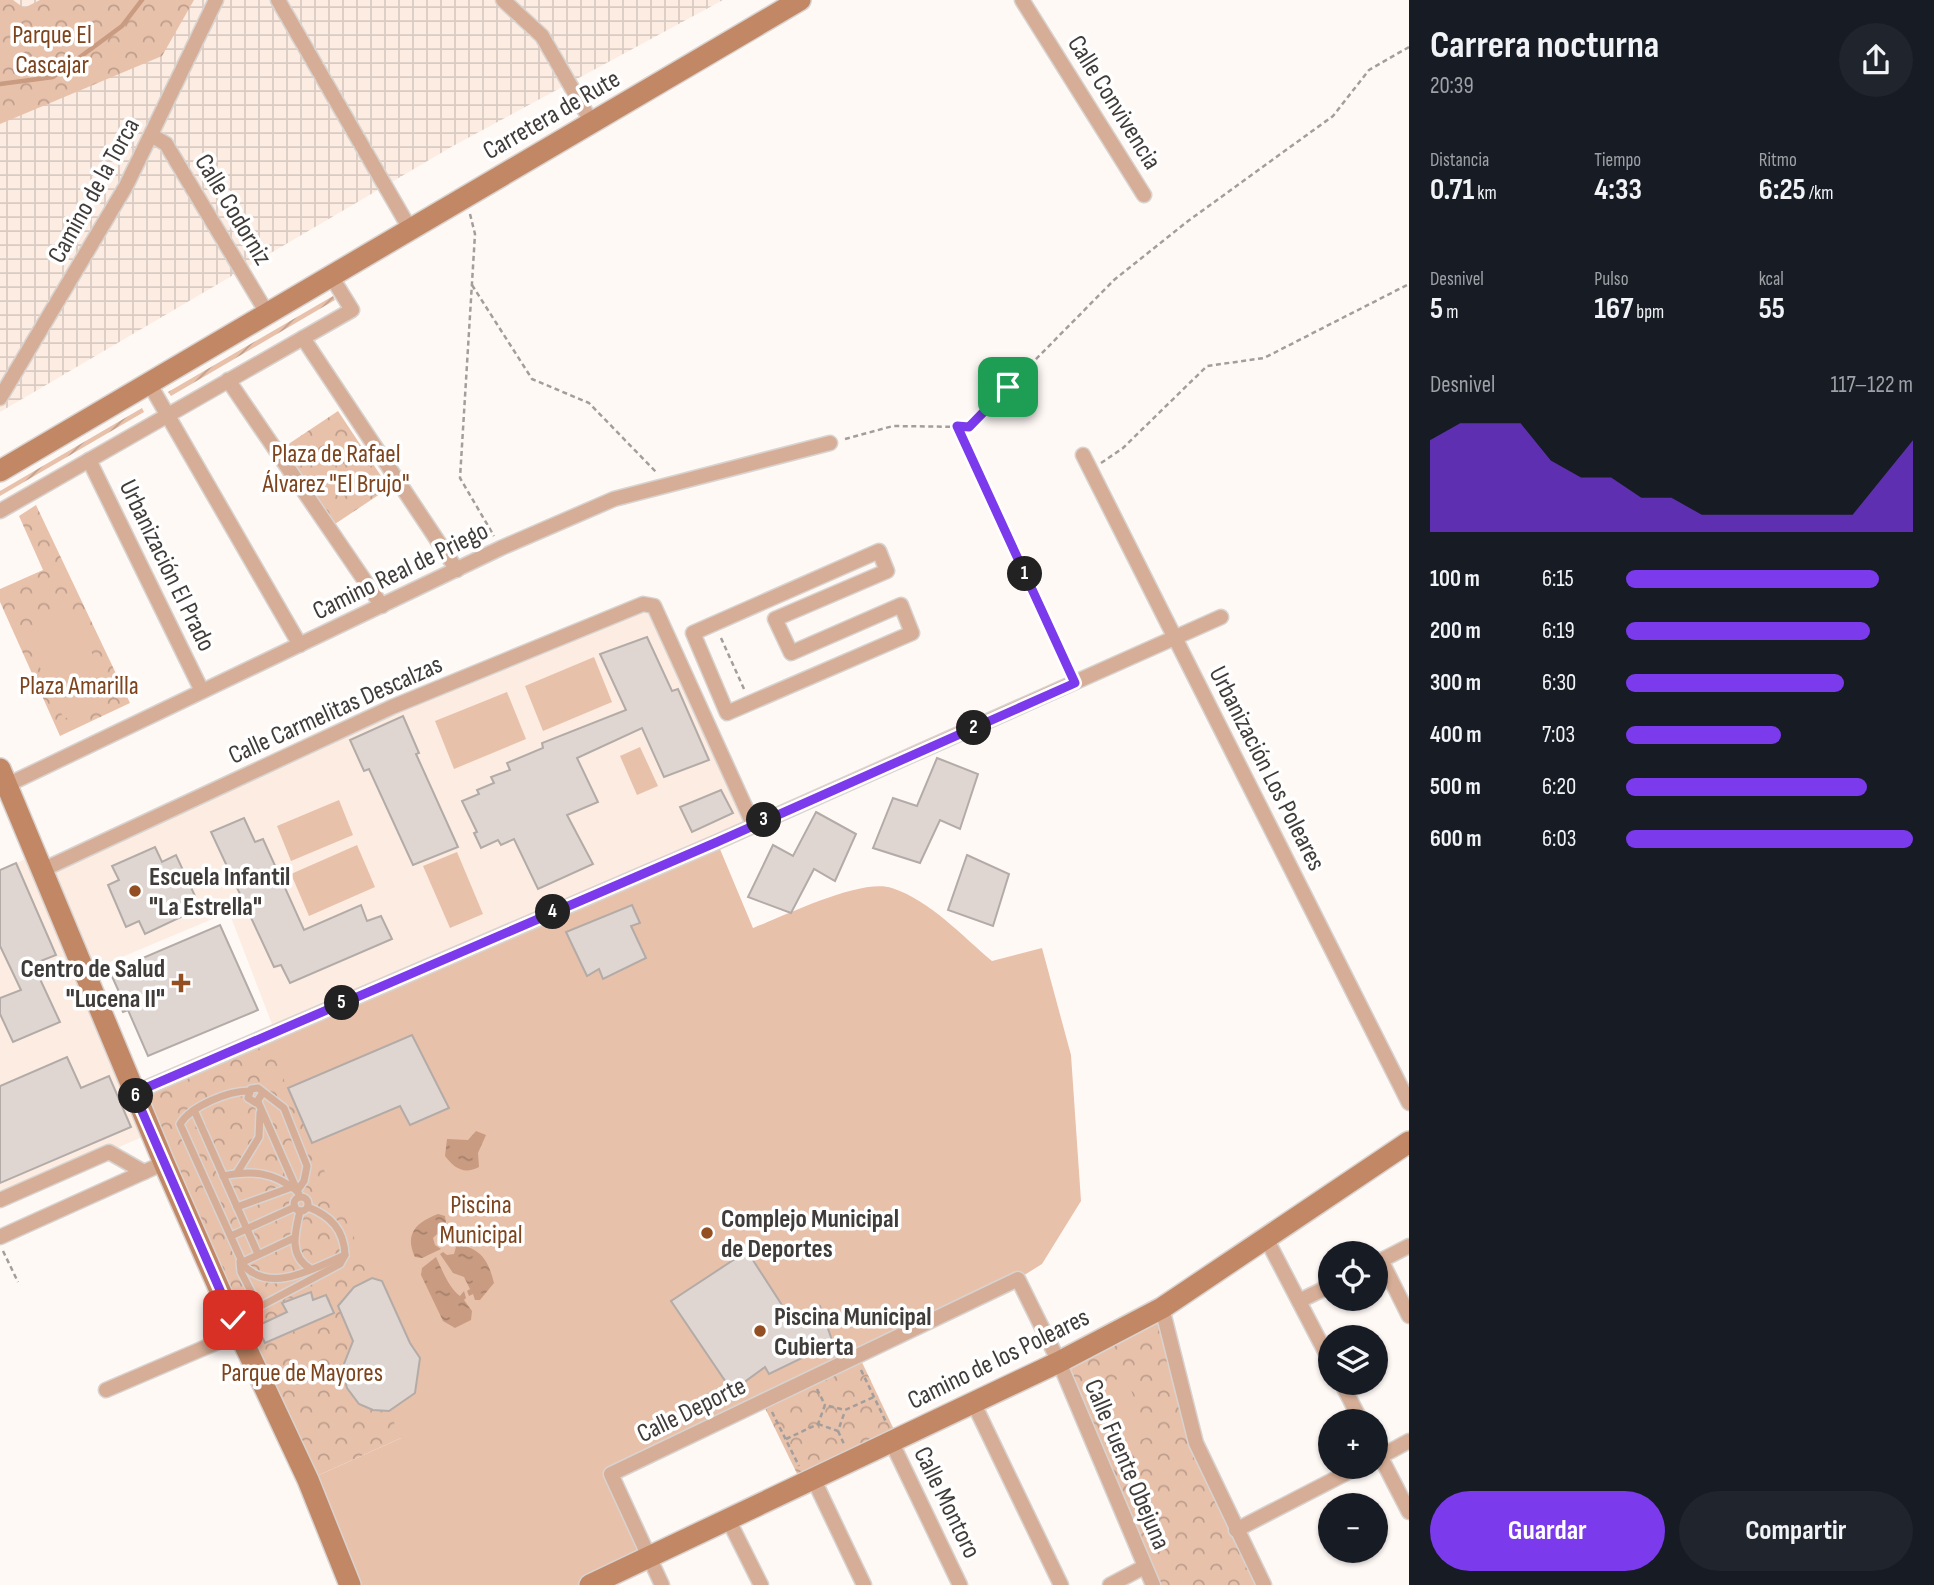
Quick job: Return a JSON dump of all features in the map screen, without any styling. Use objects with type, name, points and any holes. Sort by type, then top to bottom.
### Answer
[{"type":"street","name":"Camino de la Torca","points":[[0,398],[153,135],[216,0]]},
{"type":"street","points":[[278,0],[410,229]]},
{"type":"street","points":[[503,0],[542,36],[592,123]]},
{"type":"street","name":"Carretera de Rute","points":[[0,471],[800,0]]},
{"type":"street","name":"Calle Convivencia","points":[[1022,0],[1144,195]]},
{"type":"street","name":"Calle Codorniz","points":[[153,135],[166,144],[267,313]]},
{"type":"street","points":[[0,511],[352,310],[331,276]]},
{"type":"street","points":[[303,338],[457,570]]},
{"type":"street","points":[[228,380],[382,606]]},
{"type":"street","points":[[149,383],[300,645]]},
{"type":"street","name":"Camino Real de Priego","points":[[4,777],[202,691],[501,548],[614,499],[830,443]]},
{"type":"street","name":"Urbanización Los Poleares","points":[[1083,455],[1409,1103]]},
{"type":"street","name":"Urbanización El Prado","points":[[89,460],[202,691]]},
{"type":"street","points":[[879,551],[887,571],[775,619],[791,653],[901,605],[912,633],[727,713],[693,633],[879,551]]},
{"type":"street","name":"Calle Carmelitas Descalzas","points":[[40,871],[392,707],[642,604],[654,606],[753,824]]},
{"type":"street","points":[[134,1093],[1221,617]]},
{"type":"street","points":[[4,777],[40,871],[134,1093],[236,1327],[308,1480],[350,1585]]},
{"type":"street","name":"Camino de los Poleares","points":[[590,1585],[1059,1362],[1162,1308],[1409,1142]]},
{"type":"street","points":[[0,1200],[109,1152],[144,1172]]},
{"type":"street","points":[[1,1244],[164,1163]]},
{"type":"street","points":[[1266,1238],[1318,1338]]},
{"type":"street","points":[[1388,1257],[1409,1246]]},
{"type":"street","name":"Calle Deporte","points":[[648,1557],[611,1474],[1018,1279],[1059,1362]]},
{"type":"street","points":[[1388,1279],[1409,1316]]},
{"type":"street","points":[[1299,1301],[1318,1292]]},
{"type":"street","points":[[1162,1308],[1196,1443],[1264,1585]]},
{"type":"street","points":[[106,1390],[236,1327]]},
{"type":"street","name":"Calle Fuente Obejuna","points":[[1059,1362],[1153,1585]]},
{"type":"street","points":[[973,1402],[1061,1585]]},
{"type":"street","name":"Calle Montoro","points":[[893,1440],[961,1585]]},
{"type":"street","points":[[1388,1450],[1409,1441]]},
{"type":"street","points":[[1388,1474],[1409,1513]]},
{"type":"street","points":[[1236,1530],[1335,1479]]},
{"type":"street","points":[[810,1480],[864,1585]]},
{"type":"street","points":[[728,1519],[761,1585]]},
{"type":"street","points":[[648,1557],[662,1585]]},
{"type":"street","points":[[1110,1585],[1144,1567]]},
{"type":"lane","points":[[311,1269],[302,1264],[296,1254],[294,1238],[297,1209],[294,1202],[296,1192],[304,1181],[307,1166],[284,1108],[271,1096],[262,1094],[258,1088],[238,1091],[194,1110],[180,1124],[241,1258],[254,1276],[274,1280],[311,1269],[345,1255]]},
{"type":"lane","points":[[249,1091],[249,1100],[258,1102]]},
{"type":"lane","points":[[237,1173],[241,1162],[259,1136],[261,1117],[258,1102],[262,1094]]},
{"type":"lane","points":[[258,1102],[296,1192]]},
{"type":"lane","points":[[194,1110],[258,1254]]},
{"type":"lane","points":[[223,1176],[258,1171],[280,1177],[306,1199],[308,1207]]},
{"type":"lane","points":[[237,1206],[296,1192]]},
{"type":"lane","points":[[231,1236],[308,1207],[324,1213],[336,1225],[345,1243],[345,1255],[340,1264],[259,1307],[236,1327]]},
{"type":"lane","points":[[241,1258],[258,1254],[294,1238]]},
{"type":"lane","points":[[241,1258],[241,1272],[259,1307]]},
{"type":"path","points":[[830,443],[893,426],[969,427],[1114,280],[1188,221],[1333,116],[1369,70],[1409,47]]},
{"type":"path","points":[[466,197],[475,234],[460,478],[501,548]]},
{"type":"path","points":[[1090,470],[1123,448],[1208,366],[1264,358],[1409,284]]},
{"type":"path","points":[[472,285],[532,379],[589,403],[669,485]]},
{"type":"path","points":[[957,426],[1075,683]]},
{"type":"path","points":[[1,1244],[18,1282]]},
{"type":"path","points":[[855,1357],[893,1440]]},
{"type":"path","points":[[818,1424],[825,1405],[845,1410],[874,1397]]},
{"type":"path","points":[[766,1400],[810,1480]]},
{"type":"path","points":[[786,1439],[818,1424],[838,1431],[845,1410]]},
{"type":"shaded area","points":[[0,0],[723,0],[453,146],[0,412]]},
{"type":"shaded area","points":[[654,606],[753,824],[275,1032],[229,912],[84,973],[151,1133],[0,1200],[0,870],[33,856],[40,870],[392,707]]},
{"type":"green space","name":"Parque El Cascajar","points":[[0,0],[13,0],[24,8],[40,0],[194,0],[162,56],[0,124]]},
{"type":"green space","points":[[333,296],[335,300],[171,396],[168,392]]},
{"type":"green space","points":[[142,408],[144,412],[0,496],[0,491]]},
{"type":"green space","name":"Plaza de Rafael Álvarez \"El Brujo\"","points":[[338,411],[389,488],[335,524],[284,447]]},
{"type":"green space","name":"Plaza Amarilla","points":[[36,505],[130,703],[60,736],[0,602],[0,589],[43,570],[19,516]]},
{"type":"green space","points":[[72,610],[112,696],[64,719],[24,633]]},
{"type":"green space","points":[[594,657],[612,702],[543,731],[525,686]]},
{"type":"green space","points":[[507,692],[526,739],[454,769],[435,721]]},
{"type":"green space","points":[[640,747],[658,786],[637,795],[620,756]]},
{"type":"green space","points":[[339,800],[353,835],[291,861],[277,826]]},
{"type":"green space","name":"Complejo Municipal de Deportes","points":[[717,842],[753,928],[842,893],[878,886],[892,888],[920,901],[992,961],[1042,948],[1071,1055],[1081,1201],[1042,1264],[1018,1279],[612,1474],[648,1557],[590,1585],[350,1585],[308,1480],[401,1438],[389,1411],[370,1408],[358,1400],[342,1369],[353,1341],[354,1287],[372,1278],[265,1037]]},
{"type":"green space","points":[[357,845],[375,887],[309,916],[291,874]]},
{"type":"green space","points":[[457,852],[483,914],[450,928],[423,866]]},
{"type":"green space","name":"Parque de Mayores","points":[[412,1035],[401,1438],[308,1480],[134,1093],[265,1037]]},
{"type":"green space","points":[[1162,1308],[1189,1416],[1264,1585],[1153,1585],[1059,1362]]},
{"type":"green space","points":[[859,1356],[898,1438],[802,1484],[762,1402]]},
{"type":"green space","points":[[1125,1376],[1150,1436],[1116,1450],[1090,1390]]},
{"type":"water","points":[[476,1131],[486,1135],[478,1153],[479,1167],[460,1169],[445,1156],[447,1139],[468,1140]]},
{"type":"water","points":[[438,1214],[445,1216],[446,1223],[439,1228],[442,1232],[451,1230],[454,1237],[450,1244],[440,1243],[437,1234],[433,1238],[435,1245],[441,1249],[422,1258],[415,1257],[411,1241],[414,1230]]},
{"type":"water","points":[[461,1245],[480,1254],[490,1269],[494,1283],[480,1300],[475,1300],[473,1294],[469,1296],[467,1291],[470,1289],[464,1277],[453,1273],[440,1254],[454,1254],[456,1247]]},
{"type":"water","points":[[436,1257],[452,1288],[460,1296],[464,1291],[464,1300],[472,1311],[471,1320],[455,1328],[443,1321],[421,1275],[422,1268]]},
{"type":"building","points":[[647,637],[672,691],[678,689],[709,760],[664,777],[642,728],[577,758],[598,802],[567,815],[593,864],[538,889],[514,839],[501,845],[498,840],[481,848],[474,833],[477,832],[462,801],[479,794],[477,790],[494,783],[491,777],[510,770],[507,763],[543,748],[542,743],[626,710],[600,654]]},
{"type":"building","points":[[403,716],[419,753],[416,754],[458,847],[413,865],[369,769],[364,771],[350,740]]},
{"type":"building","points":[[937,758],[978,774],[960,829],[940,820],[920,863],[873,848],[893,798],[917,806]]},
{"type":"building","points":[[721,790],[733,813],[692,832],[680,807]]},
{"type":"building","points":[[816,812],[856,834],[835,881],[814,869],[791,913],[748,897],[773,845],[793,856]]},
{"type":"building","points":[[244,818],[255,842],[263,839],[304,930],[361,905],[367,921],[381,916],[392,939],[290,983],[281,965],[274,967],[211,832]]},
{"type":"building","points":[[155,847],[162,862],[176,855],[195,896],[178,904],[183,916],[145,934],[139,921],[126,927],[108,885],[119,880],[112,866]]},
{"type":"building","points":[[967,855],[1009,874],[993,926],[948,910]]},
{"type":"building","points":[[16,863],[56,955],[33,964],[60,1022],[13,1042],[0,1014],[0,998],[21,990],[0,946],[0,870]]},
{"type":"building","points":[[632,905],[640,923],[631,926],[646,958],[603,979],[599,969],[587,976],[566,932]]},
{"type":"building","name":"Centro de Salud \"Lucena II\"","points":[[220,925],[258,1010],[148,1056],[128,1010],[123,1012],[116,997],[120,994],[110,972]]},
{"type":"building","points":[[412,1035],[449,1108],[410,1125],[400,1106],[312,1143],[288,1088]]},
{"type":"building","points":[[67,1057],[81,1088],[109,1076],[131,1127],[0,1183],[0,1086]]},
{"type":"building","name":"Piscina Municipal Cubierta","points":[[747,1251],[791,1319],[820,1306],[833,1343],[769,1374],[765,1367],[732,1391],[671,1301]]},
{"type":"building","points":[[372,1278],[382,1281],[410,1343],[420,1358],[415,1393],[389,1411],[373,1410],[359,1404],[347,1388],[342,1369],[353,1341],[338,1306],[354,1287]]},
{"type":"building","points":[[311,1292],[313,1300],[326,1295],[334,1313],[265,1343],[257,1326],[287,1312],[282,1303]]},
{"type":"waterway","points":[[0,84],[53,77],[122,26],[142,0]]},
{"type":"place","name":"Escuela Infantil \"La Estrella\"","points":[[135,891]]},
{"type":"place","name":"Centro de Salud \"Lucena II\"","points":[[181,983]]},
{"type":"place","name":"Complejo Municipal de Deportes","points":[[707,1233]]},
{"type":"place","name":"Piscina Municipal Cubierta","points":[[760,1331]]},
{"type":"route","points":[[233,1320],[134,1093],[717,842],[1075,683],[957,426],[969,427],[1008,387]]},
{"type":"park label","name":"Piscina Municipal","points":[[481,1219]]}]
